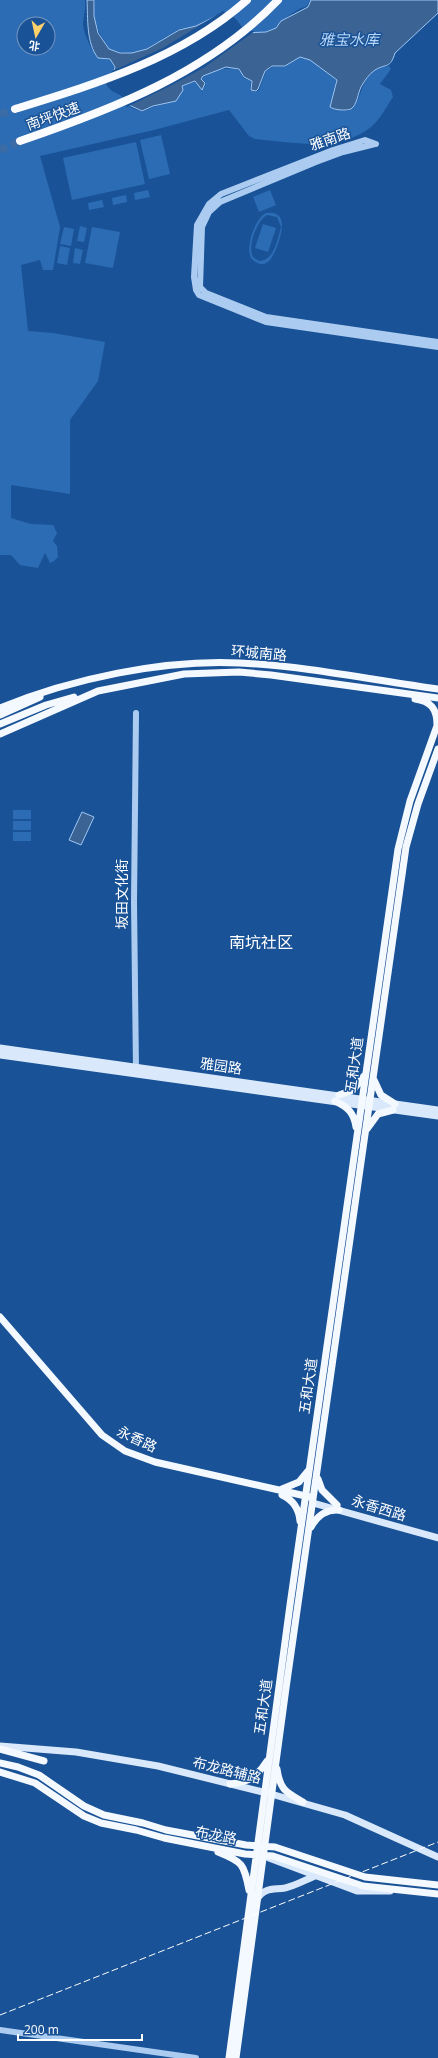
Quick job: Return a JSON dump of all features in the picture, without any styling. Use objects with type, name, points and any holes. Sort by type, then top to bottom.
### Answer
[{"type":"highway","name":"南坪快速","points":[[15,109],[82,88],[137,67],[213,26],[247,0]]},
{"type":"highway","name":"南坪快速","points":[[20,141],[94,115],[140,95],[184,72],[227,44],[278,0]]},
{"type":"main road","name":"环城南路","points":[[0,708],[46,691],[78,682],[150,668],[211,663],[272,666],[438,689]]},
{"type":"main road","name":"环城南路","points":[[0,724],[46,705],[98,691],[184,674],[211,672],[271,675],[438,698]]},
{"type":"main road","name":"环城南路","points":[[0,715],[78,682]]},
{"type":"main road","points":[[389,682],[388,691],[428,703],[436,712],[437,724]]},
{"type":"main road","points":[[420,686],[438,684]]},
{"type":"main road","name":"环城南路","points":[[0,734],[98,691]]},
{"type":"main road","name":"五和大道","points":[[236,2058],[259,1855],[303,1531],[310,1464],[398,849],[409,806],[437,724]]},
{"type":"main road","name":"五和大道","points":[[303,1531],[313,1500],[318,1474],[406,847],[418,804],[438,749]]},
{"type":"main road","points":[[427,780],[438,758]]},
{"type":"main road","name":"雅园路","points":[[0,1048],[136,1071]]},
{"type":"main road","name":"雅园路","points":[[0,1055],[136,1071],[311,1095],[335,1101],[370,1103],[438,1116]]},
{"type":"main road","points":[[339,1095],[355,1088],[366,1070]]},
{"type":"main road","points":[[365,1135],[368,1125],[378,1114],[394,1107],[378,1092],[374,1074]]},
{"type":"main road","name":"雅园路","points":[[311,1095],[339,1095],[361,1102]]},
{"type":"main road","points":[[335,1101],[345,1106],[353,1114],[357,1134]]},
{"type":"main road","name":"雅园路","points":[[394,1107],[438,1110]]},
{"type":"main road","name":"永香路","points":[[0,1317],[95,1428],[116,1446],[134,1456],[155,1462],[275,1489],[313,1500]]},
{"type":"main road","name":"永香路","points":[[0,1324],[91,1431],[117,1452],[148,1465],[282,1495],[306,1498]]},
{"type":"main road","points":[[275,1489],[286,1488],[299,1482],[310,1464],[319,1465]]},
{"type":"main road","points":[[282,1495],[296,1506],[300,1514],[303,1531],[312,1525],[322,1514],[338,1507],[322,1490],[318,1483],[318,1474]]},
{"type":"main road","name":"永香西路","points":[[313,1500],[438,1534]]},
{"type":"main road","name":"永香西路","points":[[338,1507],[438,1538]]},
{"type":"main road","name":"布龙路辅路","points":[[0,1746],[76,1752],[158,1766],[304,1802],[358,1820],[438,1857]]},
{"type":"main road","points":[[0,1749],[44,1761]]},
{"type":"main road","points":[[230,1784],[243,1783],[253,1779],[272,1760],[283,1788],[304,1802]]},
{"type":"main road","name":"布龙路","points":[[0,1764],[18,1767],[39,1775],[84,1806],[104,1815],[143,1823],[166,1830],[300,1854],[365,1876],[438,1885]]},
{"type":"main road","name":"布龙路","points":[[0,1772],[35,1783],[80,1813],[96,1821],[203,1846],[297,1863],[355,1884],[438,1894]]},
{"type":"main road","points":[[203,1846],[240,1862],[245,1871],[254,1898],[268,1889],[285,1888],[314,1876]]},
{"type":"main road","points":[[259,1855],[357,1891],[402,1890]]},
{"type":"main road","name":"五和大道","points":[[229,2058],[254,1898]]},
{"type":"street","name":"雅南路","points":[[438,342],[266,317],[206,293],[200,287],[202,227],[209,212],[220,202],[316,162],[343,152],[376,144],[365,140],[333,150],[221,194],[209,204],[200,217],[196,232],[194,284],[199,295],[204,298],[266,322],[438,347]]},
{"type":"street","name":"坂田文化街","points":[[136,713],[134,902],[136,1071]]},
{"type":"street","points":[[0,2030],[196,2058]]},
{"type":"shaded area","points":[[0,0],[85,0],[83,27],[86,37],[98,58],[110,60],[114,67],[113,74],[121,94],[130,107],[142,112],[153,107],[176,101],[183,90],[183,86],[195,82],[202,90],[206,83],[202,79],[203,77],[220,70],[237,70],[241,73],[243,78],[251,81],[250,90],[256,92],[259,90],[266,71],[273,67],[285,67],[300,57],[310,60],[336,80],[330,106],[333,109],[348,111],[352,109],[356,103],[368,77],[380,68],[389,66],[391,69],[380,84],[391,90],[393,97],[380,117],[371,127],[358,135],[344,140],[315,144],[255,139],[249,136],[229,110],[154,130],[40,156],[60,227],[53,270],[43,270],[40,260],[21,265],[28,331],[53,333],[105,342],[98,381],[70,420],[70,494],[11,485],[11,518],[31,524],[53,525],[57,533],[53,541],[57,546],[58,557],[50,563],[45,553],[38,568],[20,565],[11,555],[0,555]]},
{"type":"shaded area","points":[[95,0],[310,0],[307,6],[299,9],[281,21],[275,28],[265,32],[244,32],[222,12],[196,26],[179,29],[146,49],[132,53],[109,49],[99,32],[94,16]]},
{"type":"shaded area","points":[[161,135],[170,174],[149,179],[140,140]]},
{"type":"shaded area","points":[[136,142],[145,184],[72,200],[63,158]]},
{"type":"shaded area","points":[[148,190],[150,197],[135,200],[134,193]]},
{"type":"shaded area","points":[[270,190],[276,205],[259,212],[253,197]]},
{"type":"shaded area","points":[[126,195],[127,202],[113,205],[112,198]]},
{"type":"shaded area","points":[[102,200],[104,207],[89,210],[88,203]]},
{"type":"shaded area","points":[[266,213],[277,214],[282,221],[282,226],[279,241],[273,256],[266,263],[262,264],[257,263],[251,258],[249,247],[252,234],[262,216]],"holes":[[[267,215],[277,217],[281,227],[277,243],[272,253],[264,260],[259,261],[253,257],[251,253],[254,234],[260,222]]]},
{"type":"shaded area","points":[[263,224],[276,228],[268,252],[255,248]]},
{"type":"shaded area","points":[[80,226],[87,228],[84,242],[77,241]]},
{"type":"shaded area","points":[[64,227],[74,229],[71,246],[60,244]]},
{"type":"shaded area","points":[[92,227],[120,232],[113,268],[85,263]]},
{"type":"shaded area","points":[[60,246],[70,248],[67,265],[57,263]]},
{"type":"shaded area","points":[[75,248],[83,250],[80,264],[73,263]]},
{"type":"shaded area","points":[[13,810],[31,810],[31,819],[13,819]]},
{"type":"shaded area","points":[[13,821],[31,821],[31,830],[13,830]]},
{"type":"shaded area","points":[[13,832],[31,832],[31,841],[13,841]]},
{"type":"water","name":"雅宝水库","points":[[87,0],[94,0],[94,16],[98,33],[109,49],[120,53],[132,53],[147,49],[179,30],[196,26],[222,13],[244,33],[266,32],[276,28],[281,21],[308,7],[311,0],[438,0],[438,13],[395,53],[390,64],[375,70],[369,75],[361,87],[356,102],[351,109],[340,110],[330,107],[337,80],[310,60],[300,57],[285,66],[272,66],[265,71],[256,91],[251,90],[252,81],[244,77],[239,69],[226,67],[203,76],[201,79],[205,83],[202,90],[195,81],[182,86],[183,90],[176,101],[153,106],[142,111],[127,104],[113,74],[115,67],[110,59],[98,58],[94,52],[88,30]]},
{"type":"water","points":[[82,812],[94,817],[81,845],[69,840]]},
{"type":"pier","points":[[223,11],[236,19],[245,31],[255,31],[205,67],[127,107],[125,105],[126,100],[107,86],[106,82],[112,71],[163,48]]},
{"type":"tunnel","points":[[0,114],[15,109]]},
{"type":"tunnel","points":[[0,150],[20,141]]},
{"type":"railway","points":[[0,2015],[438,1842]]},
{"type":"district","name":"南坑社区","points":[[261,942]]}]
